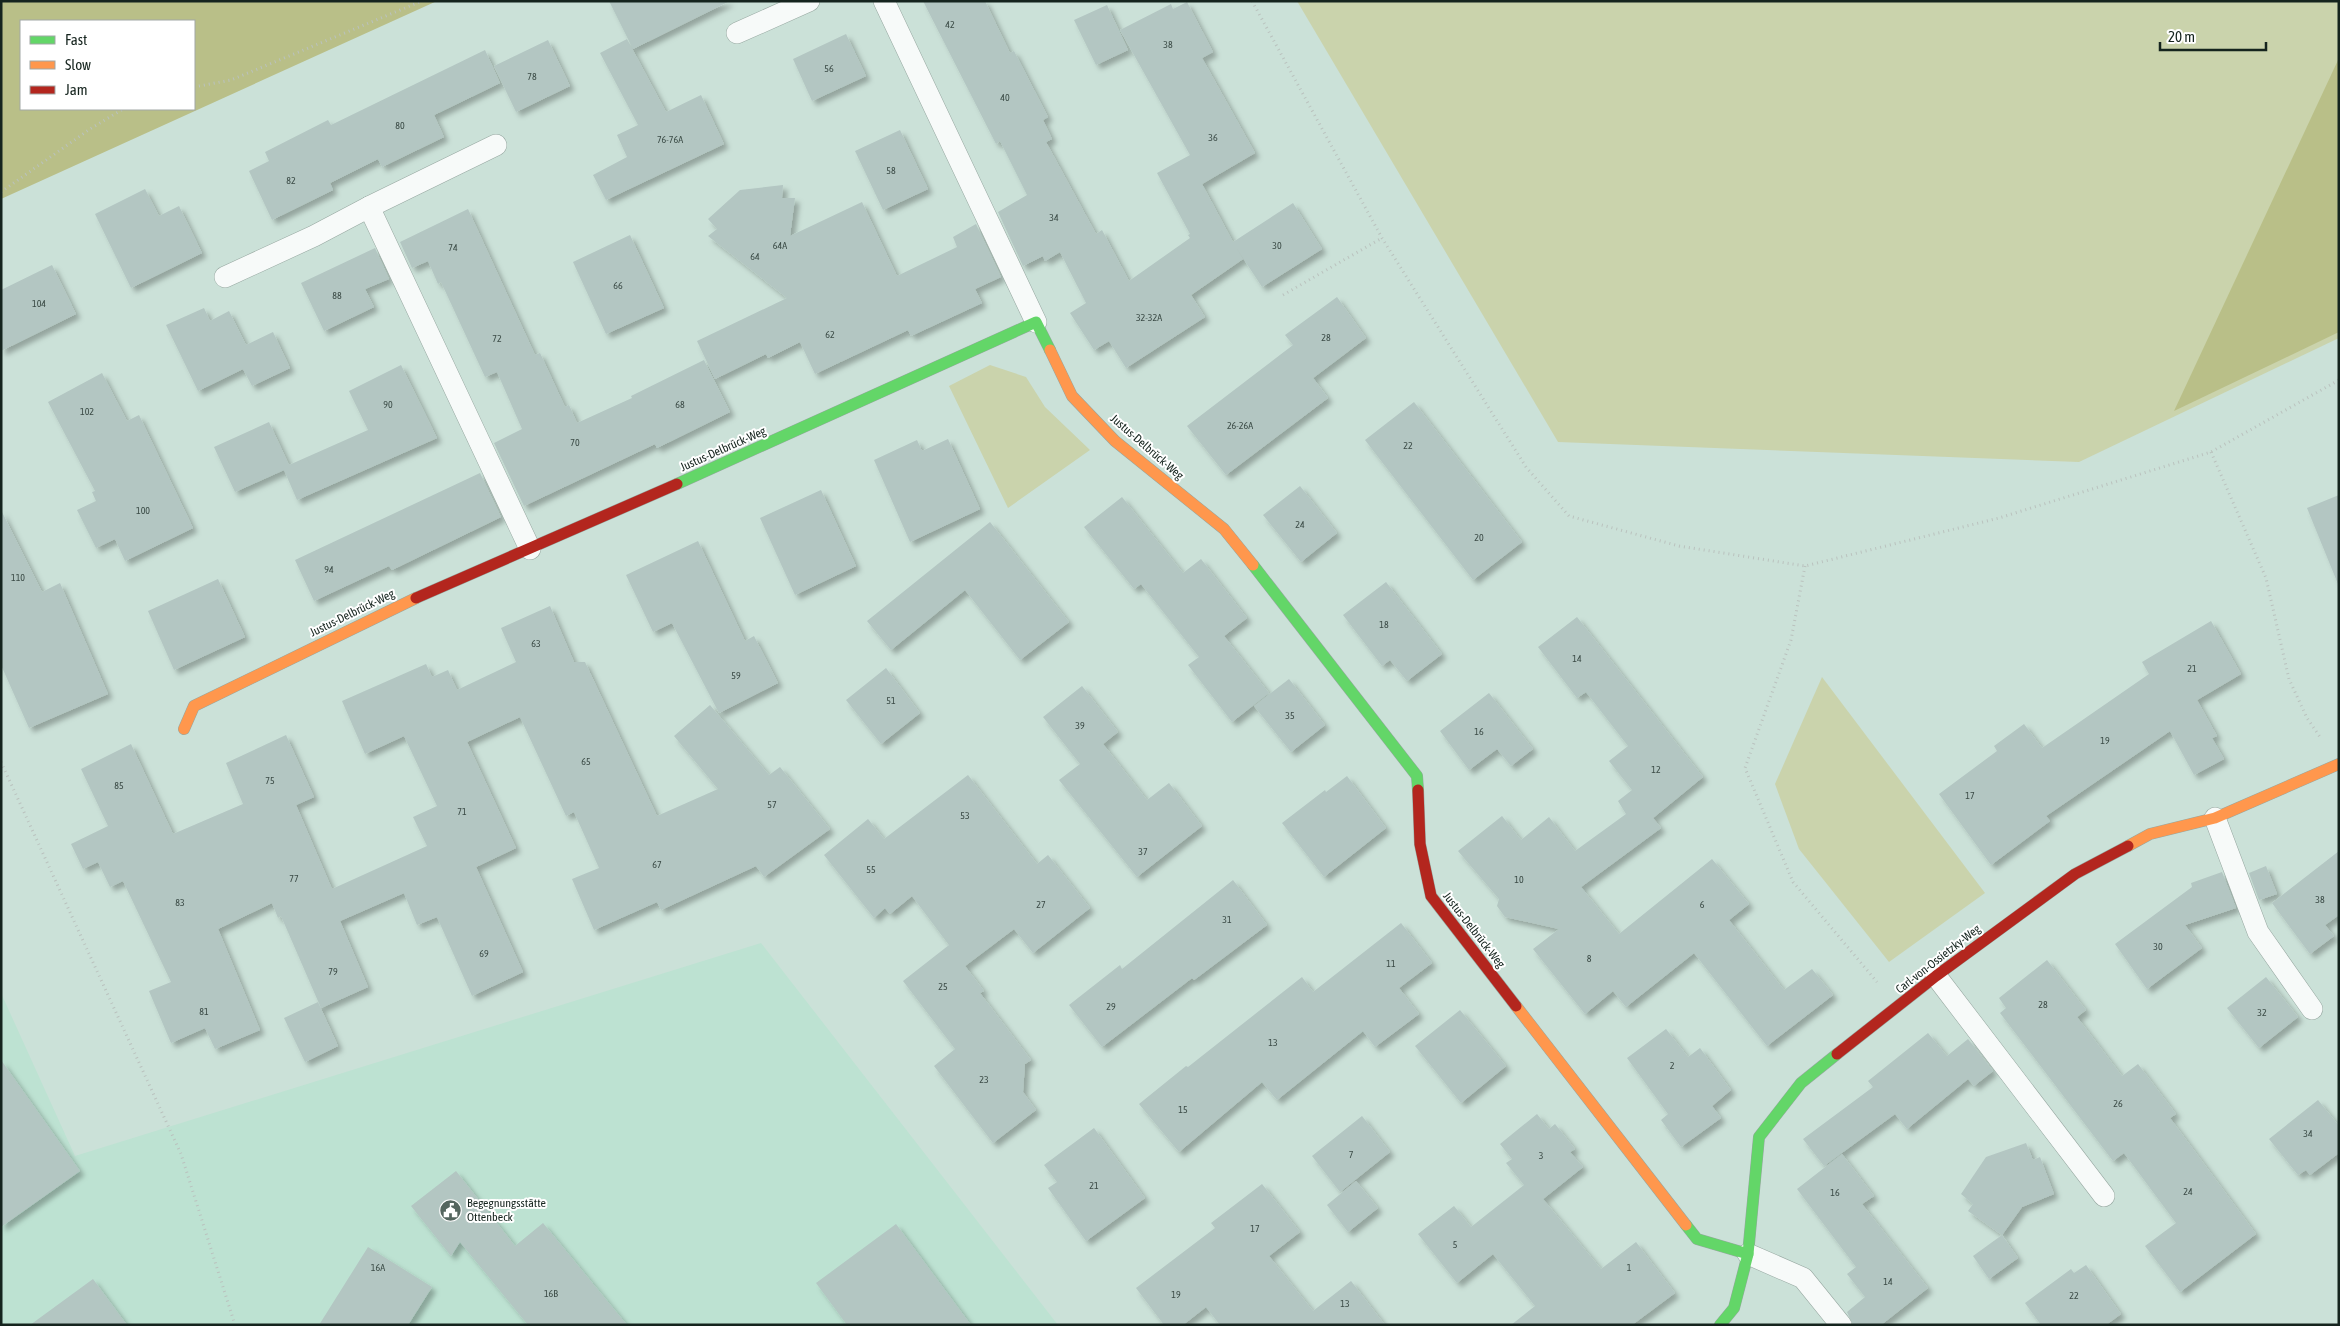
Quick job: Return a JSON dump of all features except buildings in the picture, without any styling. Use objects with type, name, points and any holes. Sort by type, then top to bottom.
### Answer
[{"type":"street","name":"Justus-Delbrück-Weg","points":[[184,729],[194,706],[436,588],[704,473],[1036,322],[1072,396],[1115,441],[1224,529],[1292,613],[1417,776],[1420,844],[1431,896],[1437,904],[1697,1239],[1748,1254]]},
{"type":"street","name":"Carl-von-Ossietzky-Weg","points":[[1720,1325],[1734,1308],[1748,1254],[1759,1137],[1801,1083],[1936,976],[2075,874],[2150,834],[2215,818],[2338,765]]},
{"type":"lane","points":[[737,33],[809,1]]},
{"type":"lane","points":[[884,1],[1036,322]]},
{"type":"lane","points":[[225,277],[314,236],[369,206],[496,145]]},
{"type":"lane","points":[[369,206],[530,549]]},
{"type":"lane","points":[[2215,818],[2258,932],[2312,1009]]},
{"type":"lane","points":[[1936,976],[2104,1196]]},
{"type":"lane","points":[[1748,1254],[1803,1278],[1841,1325]]},
{"type":"path","points":[[195,87],[231,80],[422,1]]},
{"type":"path","points":[[1252,1],[1382,238],[1526,467],[1569,516],[1679,546],[1805,566],[1999,518],[2211,452],[2339,380]]},
{"type":"path","points":[[1,192],[90,129],[121,110]]},
{"type":"path","points":[[1284,294],[1382,238]]},
{"type":"path","points":[[2211,452],[2266,578],[2289,680],[2308,718],[2338,765]]},
{"type":"path","points":[[1805,566],[1791,640],[1745,768],[1793,882],[1898,1007]]},
{"type":"path","points":[[1,762],[181,1154],[235,1325]]},
{"type":"shaded area","points":[[1297,1],[2339,1],[2339,338],[2079,462],[1558,442]]},
{"type":"shaded area","points":[[990,365],[1026,377],[1045,407],[1090,450],[1008,508],[949,386]]},
{"type":"shaded area","points":[[1822,677],[1985,893],[1889,962],[1799,849],[1775,784]]},
{"type":"shaded area","points":[[761,943],[1058,1325],[1,1325],[1,993],[75,1156]]},
{"type":"green space","points":[[1,1],[437,1],[1,199]]},
{"type":"green space","points":[[2339,58],[2339,332],[2174,411]]},
{"type":"traffic: fast","points":[[677,484],[1036,322],[1050,350]]},
{"type":"traffic: fast","points":[[1253,565],[1417,776],[1418,790]]},
{"type":"traffic: fast","points":[[1720,1325],[1734,1308],[1748,1254],[1759,1137],[1801,1083],[1837,1054]]},
{"type":"traffic: fast","points":[[1686,1225],[1697,1239],[1748,1254]]},
{"type":"traffic: slow","points":[[1050,350],[1072,396],[1115,441],[1224,529],[1253,565]]},
{"type":"traffic: slow","points":[[184,729],[194,706],[416,598]]},
{"type":"traffic: slow","points":[[2128,846],[2150,834],[2215,818],[2339,764]]},
{"type":"traffic: slow","points":[[1516,1006],[1686,1225]]},
{"type":"traffic: jam","points":[[416,598],[677,484]]},
{"type":"traffic: jam","points":[[1418,790],[1420,844],[1431,896],[1516,1006]]},
{"type":"traffic: jam","points":[[1837,1054],[1936,976],[2075,874],[2128,846]]},
{"type":"place","name":"Begegnungsstätte Ottenbeck","points":[[451,1210]]}]
